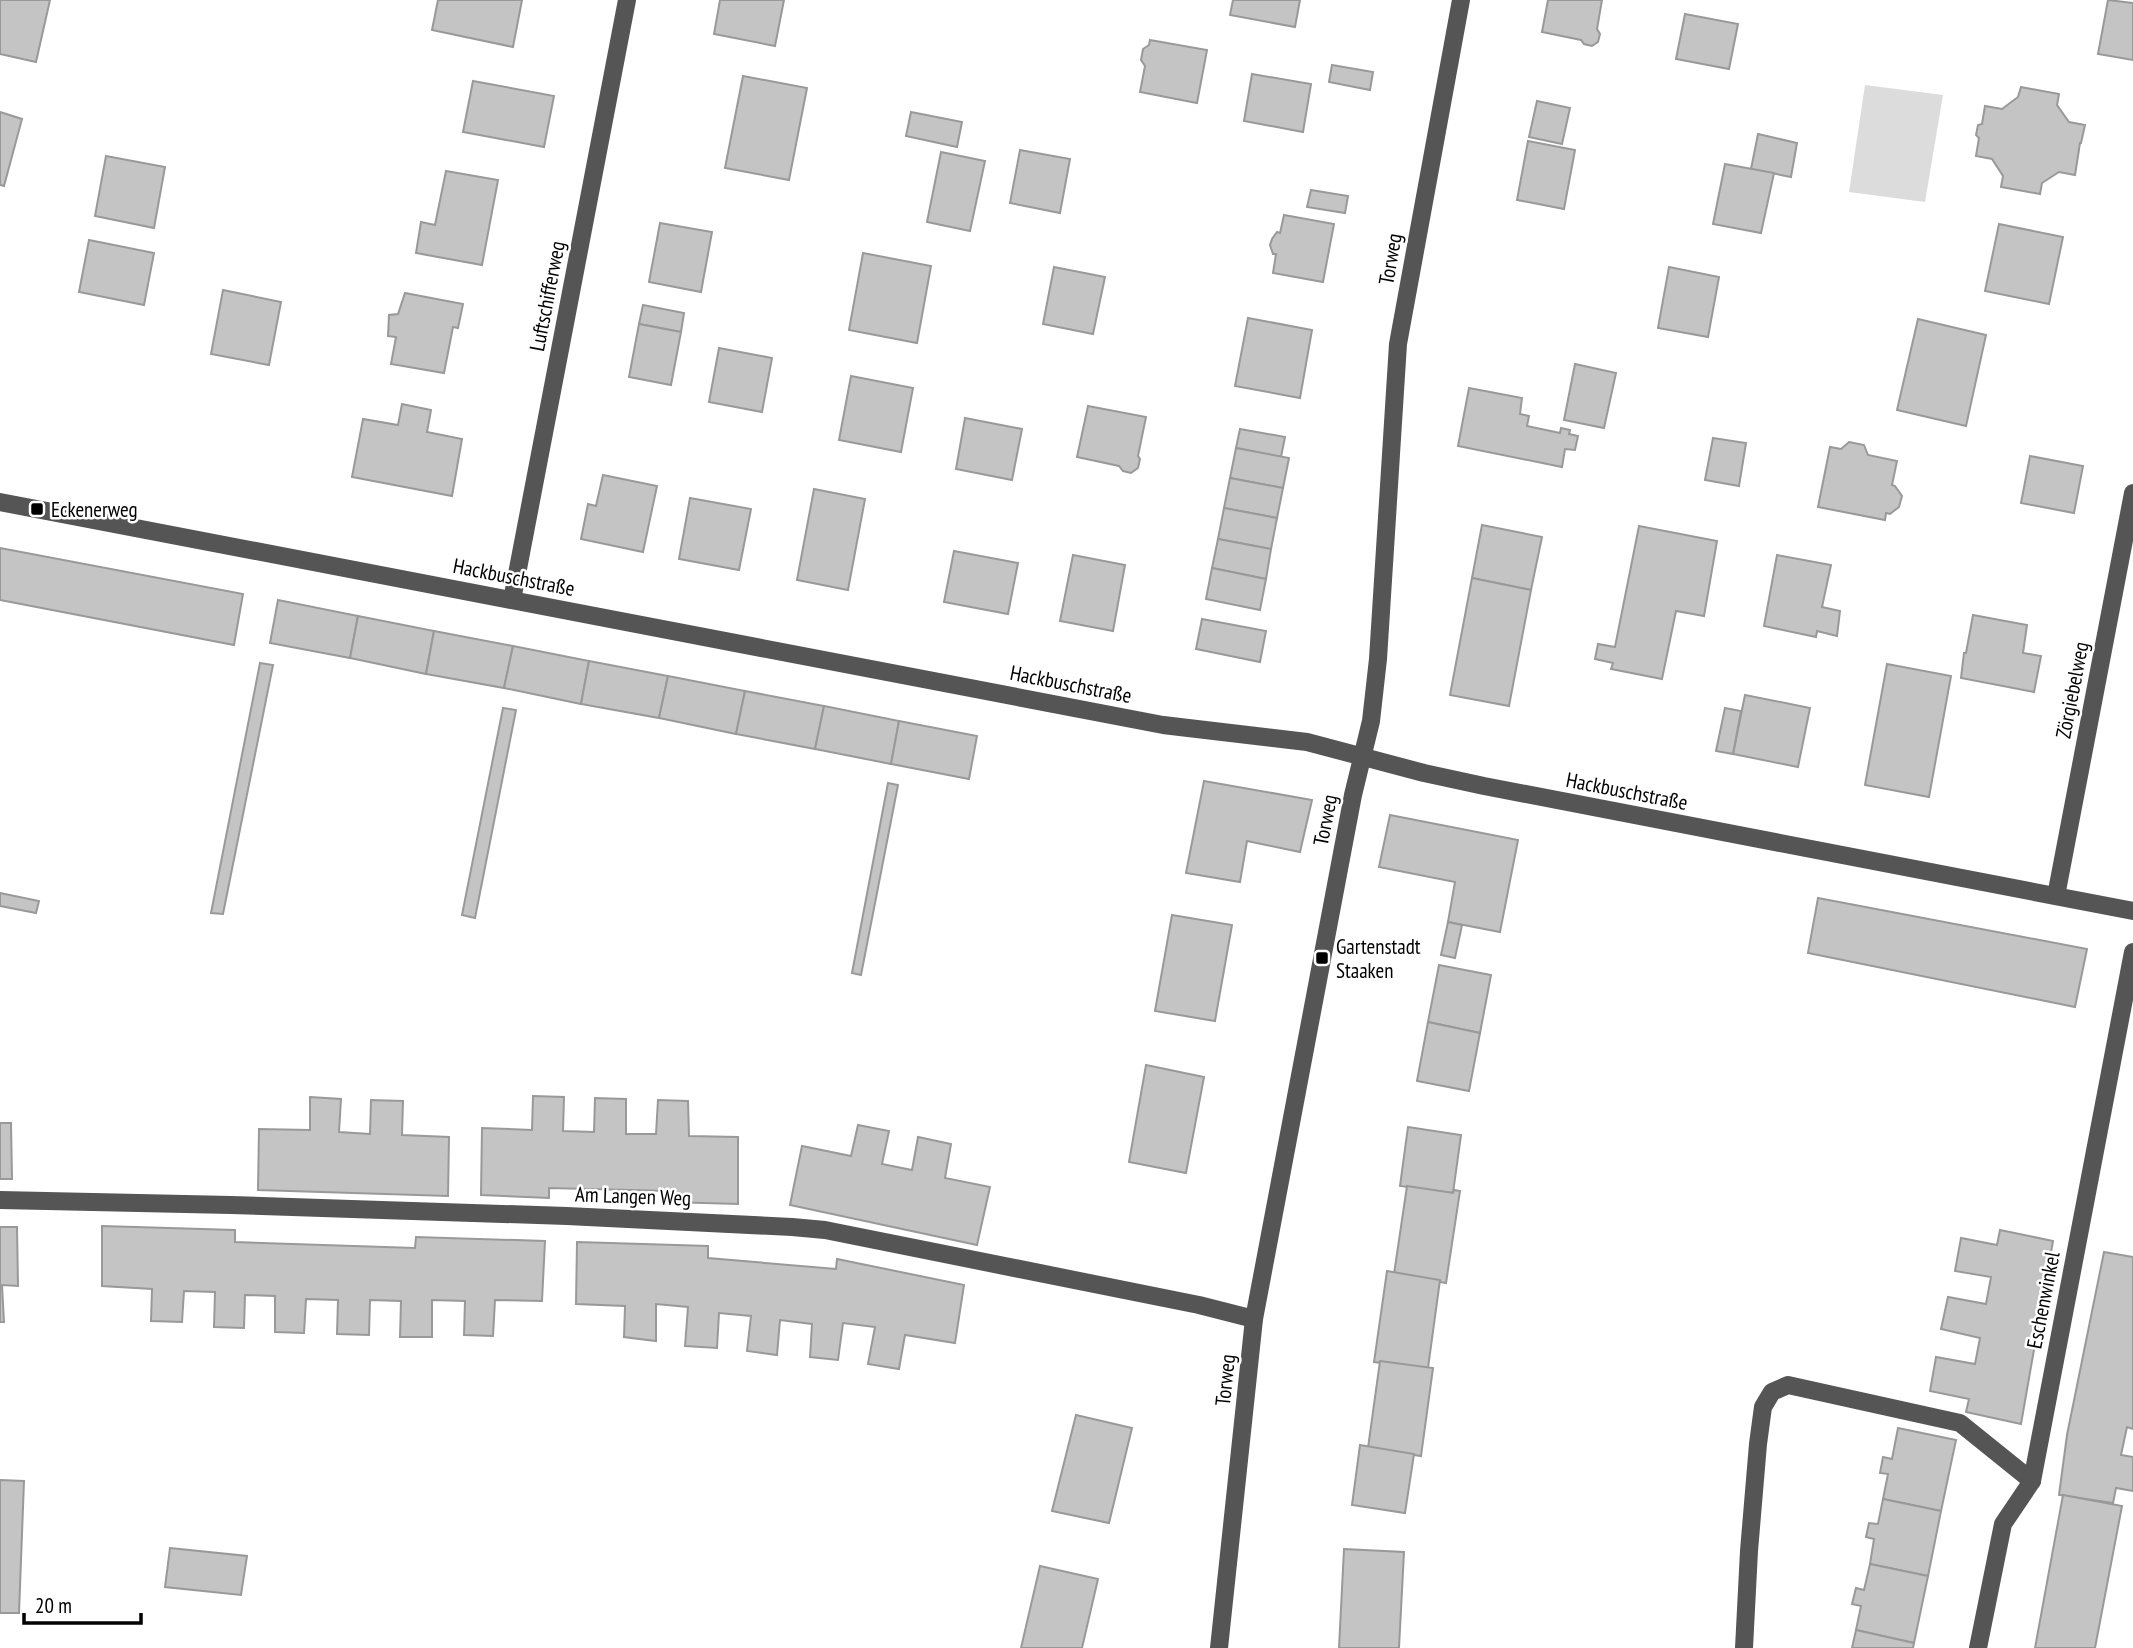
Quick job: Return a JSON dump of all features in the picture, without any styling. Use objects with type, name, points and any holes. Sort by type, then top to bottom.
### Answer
[{"type":"street","name":"Luftschifferweg","points":[[512,600],[627,0]]},
{"type":"street","name":"Torweg","points":[[1219,1648],[1254,1319],[1353,795],[1371,721],[1378,659],[1398,344],[1461,0]]},
{"type":"street","name":"Zörgiebelweg","points":[[2056,896],[2133,493]]},
{"type":"street","name":"Hackbuschstraße","points":[[0,502],[1163,725],[1307,742],[1485,786],[2133,911]]},
{"type":"street","name":"Eschenwinkel","points":[[1978,1648],[2003,1524],[2032,1481],[2133,952]]},
{"type":"street","name":"Am Langen Weg","points":[[0,1200],[259,1206],[825,1230],[1254,1319]]},
{"type":"street","points":[[1744,1648],[1758,1444],[1763,1407],[1772,1392],[1788,1385],[1960,1423],[2032,1481]]},
{"type":"shaded area","points":[[1865,85],[1943,95],[1925,202],[1849,192]]},
{"type":"building","points":[[0,0],[50,0],[36,62],[0,54]]},
{"type":"building","points":[[438,0],[522,0],[513,47],[432,30]]},
{"type":"building","points":[[720,0],[784,0],[775,46],[714,34]]},
{"type":"building","points":[[1233,0],[1300,0],[1295,27],[1230,15]]},
{"type":"building","points":[[1548,0],[1602,0],[1597,29],[1600,34],[1598,42],[1592,46],[1581,40],[1542,32]]},
{"type":"building","points":[[2108,0],[2133,3],[2133,60],[2098,54]]},
{"type":"building","points":[[1685,14],[1738,24],[1729,69],[1676,59]]},
{"type":"building","points":[[1150,40],[1207,50],[1197,103],[1140,92],[1145,66],[1141,60],[1143,49],[1149,45]]},
{"type":"building","points":[[1332,65],[1373,72],[1370,90],[1329,82]]},
{"type":"building","points":[[1252,74],[1311,84],[1303,132],[1244,121]]},
{"type":"building","points":[[743,76],[807,88],[789,180],[725,168]]},
{"type":"building","points":[[473,81],[554,96],[544,147],[463,132]]},
{"type":"building","points":[[2021,87],[2059,94],[2057,105],[2069,122],[2085,125],[2075,175],[2059,172],[2042,183],[2040,194],[2001,187],[2003,176],[1992,159],[1976,156],[1979,138],[1976,135],[1978,125],[1982,124],[1985,106],[2002,109],[2018,97]]},
{"type":"building","points":[[1537,101],[1570,108],[1562,144],[1529,137]]},
{"type":"building","points":[[0,112],[22,119],[4,186],[0,185]]},
{"type":"building","points":[[911,112],[962,122],[957,147],[906,136]]},
{"type":"building","points":[[1758,134],[1797,143],[1791,177],[1751,169]]},
{"type":"building","points":[[1528,141],[1575,150],[1564,209],[1517,200]]},
{"type":"building","points":[[1020,150],[1070,159],[1060,213],[1010,203]]},
{"type":"building","points":[[941,152],[985,161],[970,231],[927,222]]},
{"type":"building","points":[[106,156],[165,167],[154,228],[95,216]]},
{"type":"building","points":[[1725,164],[1774,173],[1761,233],[1713,224]]},
{"type":"building","points":[[446,171],[498,180],[482,265],[416,253],[421,222],[435,225]]},
{"type":"building","points":[[1311,190],[1348,196],[1345,213],[1307,207]]},
{"type":"building","points":[[1284,215],[1334,224],[1323,282],[1273,273],[1276,254],[1273,254],[1270,245],[1277,232],[1280,233]]},
{"type":"building","points":[[660,223],[712,232],[701,292],[649,282]]},
{"type":"building","points":[[1999,224],[2063,237],[2049,304],[1985,291]]},
{"type":"building","points":[[89,240],[154,253],[144,305],[79,292]]},
{"type":"building","points":[[863,253],[931,266],[917,343],[849,330]]},
{"type":"building","points":[[1054,267],[1105,277],[1093,334],[1043,324]]},
{"type":"building","points":[[1669,267],[1719,277],[1708,337],[1658,328]]},
{"type":"building","points":[[223,290],[281,302],[269,365],[211,354]]},
{"type":"building","points":[[405,293],[463,304],[458,328],[453,327],[444,373],[391,364],[396,337],[388,336],[389,315],[398,314]]},
{"type":"building","points":[[643,305],[684,313],[681,332],[639,324]]},
{"type":"building","points":[[1248,318],[1312,330],[1300,398],[1235,386]]},
{"type":"building","points":[[1918,319],[1986,335],[1966,426],[1897,410]]},
{"type":"building","points":[[639,324],[681,332],[671,385],[629,377]]},
{"type":"building","points":[[719,348],[772,358],[762,412],[709,402]]},
{"type":"building","points":[[1575,364],[1616,373],[1604,428],[1564,420]]},
{"type":"building","points":[[851,376],[913,388],[901,452],[839,440]]},
{"type":"building","points":[[1469,388],[1522,398],[1520,414],[1529,416],[1527,426],[1560,433],[1561,428],[1570,430],[1569,434],[1578,436],[1575,450],[1565,449],[1562,467],[1458,446]]},
{"type":"building","points":[[402,404],[431,410],[427,432],[462,439],[452,496],[352,477],[363,419],[398,425]]},
{"type":"building","points":[[1088,406],[1146,417],[1138,468],[1131,473],[1123,471],[1119,466],[1077,457]]},
{"type":"building","points":[[965,418],[1022,429],[1012,480],[956,469]]},
{"type":"building","points":[[1240,429],[1285,437],[1281,457],[1236,448]]},
{"type":"building","points":[[1713,438],[1746,443],[1739,486],[1705,480]]},
{"type":"building","points":[[1849,442],[1864,445],[1868,455],[1897,461],[1892,485],[1902,496],[1899,507],[1890,514],[1886,513],[1885,520],[1818,507],[1830,447],[1841,449]]},
{"type":"building","points":[[1236,448],[1289,458],[1283,488],[1230,478]]},
{"type":"building","points":[[2030,456],[2083,466],[2074,513],[2021,503]]},
{"type":"building","points":[[603,475],[657,486],[643,552],[581,539],[588,504],[596,506]]},
{"type":"building","points":[[1230,478],[1283,488],[1277,518],[1224,508]]},
{"type":"building","points":[[814,489],[865,499],[848,590],[797,580]]},
{"type":"building","points":[[690,498],[751,509],[739,570],[679,559]]},
{"type":"building","points":[[1224,508],[1277,518],[1271,549],[1218,539]]},
{"type":"building","points":[[1482,525],[1542,537],[1531,590],[1472,578]]},
{"type":"building","points":[[1639,526],[1717,541],[1704,616],[1676,611],[1662,679],[1611,669],[1613,663],[1595,659],[1598,644],[1615,647]]},
{"type":"building","points":[[1218,539],[1271,549],[1266,579],[1212,568]]},
{"type":"building","points":[[0,548],[243,594],[234,645],[0,600]]},
{"type":"building","points":[[954,551],[1018,563],[1008,614],[944,602]]},
{"type":"building","points":[[1073,555],[1125,565],[1113,631],[1060,621]]},
{"type":"building","points":[[1777,555],[1831,565],[1822,607],[1840,611],[1837,636],[1817,631],[1816,637],[1764,626]]},
{"type":"building","points":[[1212,568],[1266,579],[1260,610],[1206,599]]},
{"type":"building","points":[[1472,578],[1531,590],[1509,706],[1450,695]]},
{"type":"building","points":[[278,600],[358,616],[350,658],[270,643]]},
{"type":"building","points":[[1973,615],[2027,625],[2023,653],[2041,656],[2034,692],[1961,678]]},
{"type":"building","points":[[358,616],[434,631],[426,674],[350,658]]},
{"type":"building","points":[[1202,619],[1266,631],[1260,662],[1196,649]]},
{"type":"building","points":[[434,631],[513,646],[504,688],[426,674]]},
{"type":"building","points":[[513,646],[589,661],[581,704],[504,688]]},
{"type":"building","points":[[589,661],[668,676],[659,718],[581,704]]},
{"type":"building","points":[[260,663],[273,665],[223,914],[211,913]]},
{"type":"building","points":[[1887,664],[1951,676],[1929,797],[1865,785]]},
{"type":"building","points":[[668,676],[745,691],[736,734],[659,718]]},
{"type":"building","points":[[745,691],[824,706],[815,749],[736,734]]},
{"type":"building","points":[[1745,695],[1810,708],[1798,767],[1733,754]]},
{"type":"building","points":[[824,706],[899,721],[891,764],[815,749]]},
{"type":"building","points":[[503,708],[516,710],[475,918],[462,915]]},
{"type":"building","points":[[1725,708],[1741,711],[1733,754],[1716,751]]},
{"type":"building","points":[[899,721],[977,736],[969,779],[891,764]]},
{"type":"building","points":[[1204,781],[1312,800],[1300,852],[1247,841],[1240,882],[1186,873]]},
{"type":"building","points":[[888,783],[898,785],[861,975],[852,973]]},
{"type":"building","points":[[1390,815],[1518,840],[1500,932],[1448,922],[1455,882],[1379,867]]},
{"type":"building","points":[[0,893],[39,901],[36,913],[0,906]]},
{"type":"building","points":[[1818,898],[2087,949],[2075,1007],[1808,953]]},
{"type":"building","points":[[1172,915],[1232,925],[1215,1021],[1155,1011]]},
{"type":"building","points":[[1448,922],[1462,925],[1455,958],[1441,955]]},
{"type":"building","points":[[1439,965],[1491,975],[1480,1033],[1428,1022]]},
{"type":"building","points":[[1428,1022],[1480,1033],[1469,1091],[1417,1081]]},
{"type":"building","points":[[1146,1065],[1204,1077],[1186,1173],[1129,1162]]},
{"type":"building","points":[[533,1096],[564,1097],[563,1131],[594,1132],[595,1098],[626,1099],[626,1134],[656,1134],[658,1100],[688,1101],[689,1136],[738,1137],[738,1204],[669,1202],[669,1191],[549,1188],[549,1198],[481,1195],[482,1128],[532,1130]]},
{"type":"building","points":[[310,1097],[341,1099],[339,1132],[370,1134],[371,1100],[403,1101],[402,1135],[449,1137],[448,1196],[258,1190],[259,1129],[310,1130]]},
{"type":"building","points":[[0,1123],[11,1123],[12,1179],[0,1179]]},
{"type":"building","points":[[858,1125],[889,1131],[882,1164],[912,1170],[918,1137],[951,1144],[945,1178],[990,1187],[977,1245],[790,1205],[802,1146],[851,1156]]},
{"type":"building","points":[[1408,1127],[1461,1135],[1453,1193],[1400,1186]]},
{"type":"building","points":[[1407,1186],[1453,1193],[1454,1190],[1460,1191],[1446,1283],[1394,1274]]},
{"type":"building","points":[[102,1226],[235,1230],[235,1242],[415,1248],[416,1237],[545,1241],[542,1301],[495,1300],[493,1336],[464,1335],[465,1301],[432,1300],[432,1337],[400,1337],[401,1301],[370,1300],[369,1335],[337,1334],[338,1300],[306,1299],[304,1333],[275,1332],[275,1296],[245,1295],[244,1328],[214,1327],[215,1292],[184,1291],[182,1322],[151,1321],[152,1289],[102,1286]]},
{"type":"building","points":[[0,1227],[17,1227],[18,1286],[2,1285],[4,1322],[0,1322]]},
{"type":"building","points":[[2000,1230],[2053,1241],[2021,1424],[1966,1412],[1969,1399],[1930,1391],[1936,1357],[1975,1364],[1980,1338],[1941,1329],[1948,1297],[1986,1304],[1991,1277],[1955,1271],[1961,1238],[1997,1245]]},
{"type":"building","points":[[577,1242],[708,1246],[708,1258],[836,1269],[837,1259],[964,1285],[955,1343],[905,1335],[899,1369],[868,1364],[875,1327],[843,1323],[838,1360],[810,1357],[812,1324],[780,1320],[777,1355],[747,1351],[751,1316],[719,1313],[717,1348],[685,1346],[688,1307],[656,1304],[656,1341],[624,1337],[625,1306],[576,1304]]},
{"type":"building","points":[[2104,1252],[2133,1257],[2133,1429],[2127,1427],[2121,1455],[2133,1457],[2133,1491],[2116,1488],[2113,1503],[2059,1495],[2067,1435]]},
{"type":"building","points":[[1387,1271],[1440,1280],[1428,1368],[1374,1362]]},
{"type":"building","points":[[1380,1361],[1433,1368],[1421,1456],[1368,1448]]},
{"type":"building","points":[[1076,1415],[1132,1428],[1109,1523],[1052,1511]]},
{"type":"building","points":[[1898,1428],[1956,1440],[1941,1511],[1883,1499],[1888,1474],[1880,1473],[1883,1457],[1892,1459]]},
{"type":"building","points":[[1360,1445],[1414,1454],[1405,1513],[1352,1505]]},
{"type":"building","points":[[0,1480],[24,1481],[19,1613],[0,1613]]},
{"type":"building","points":[[2063,1495],[2122,1506],[2095,1648],[2035,1648]]},
{"type":"building","points":[[1883,1499],[1941,1511],[1928,1576],[1870,1564],[1874,1539],[1866,1537],[1869,1523],[1878,1524]]},
{"type":"building","points":[[170,1548],[247,1556],[241,1595],[165,1587]]},
{"type":"building","points":[[1344,1549],[1404,1552],[1399,1648],[1339,1648]]},
{"type":"building","points":[[1870,1564],[1928,1576],[1914,1643],[1856,1630],[1861,1606],[1852,1604],[1856,1588],[1864,1590]]},
{"type":"building","points":[[1040,1566],[1098,1579],[1082,1648],[1021,1648]]},
{"type":"building","points":[[1856,1630],[1914,1643],[1913,1648],[1852,1648]]},
{"type":"place","name":"Eckenerweg","points":[[37,509]]},
{"type":"place","name":"Gartenstadt Staaken","points":[[1322,958]]}]
